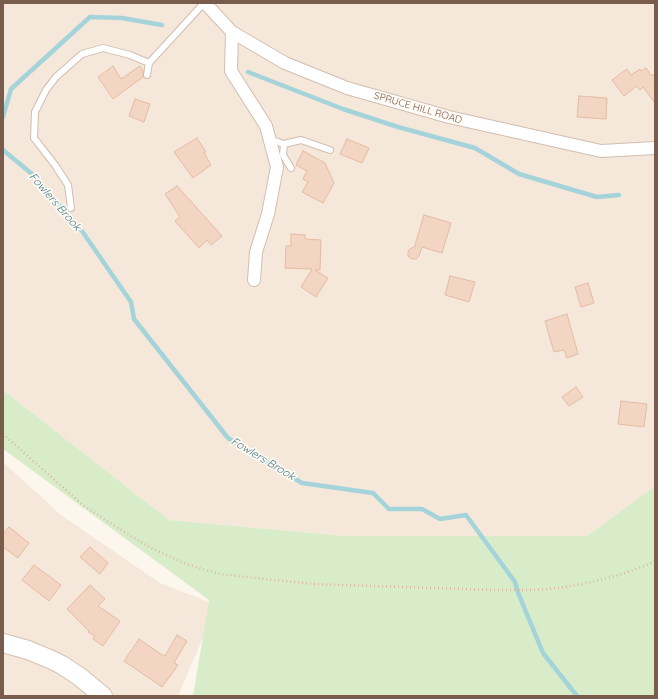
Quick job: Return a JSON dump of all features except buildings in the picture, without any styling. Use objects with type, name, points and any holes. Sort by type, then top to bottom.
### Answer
[{"type":"street","name":"SPRUCE HILL ROAD","points":[[204,3],[232,32],[285,63],[347,88],[449,117],[601,151],[655,148]]},
{"type":"street","points":[[232,32],[231,71],[266,126],[277,168],[268,214],[256,252],[254,280]]},
{"type":"street","points":[[3,643],[28,650],[57,663],[80,677],[103,696]]},
{"type":"lane","points":[[147,76],[149,63],[204,3]]},
{"type":"lane","points":[[71,208],[68,185],[34,138],[35,112],[56,77],[82,54],[103,48],[130,55],[149,63]]},
{"type":"lane","points":[[269,139],[284,144],[301,140],[330,150]]},
{"type":"lane","points":[[284,144],[283,155],[291,168]]},
{"type":"path","points":[[3,434],[84,506],[153,549],[186,564],[220,574],[315,584],[478,590],[532,590],[559,588],[592,582],[622,574],[655,561]]},
{"type":"shaded area","points":[[3,3],[655,3],[655,486],[587,536],[345,536],[169,520],[3,390]]},
{"type":"shaded area","points":[[3,462],[61,515],[160,583],[217,605],[178,696],[3,696]]},
{"type":"green space","points":[[3,390],[169,520],[345,536],[587,536],[655,486],[655,696],[193,696],[209,600],[3,449]]},
{"type":"waterway","points":[[3,117],[11,89],[90,17],[122,18],[162,25]]},
{"type":"waterway","points":[[248,72],[343,109],[398,127],[475,148],[519,174],[597,197],[619,195]]},
{"type":"waterway","name":"Fowlers Brook","points":[[3,150],[32,174],[82,231],[131,302],[134,319],[228,438],[302,483],[373,493],[389,509],[422,509],[440,519],[466,515],[515,582],[543,653],[577,696]]}]
